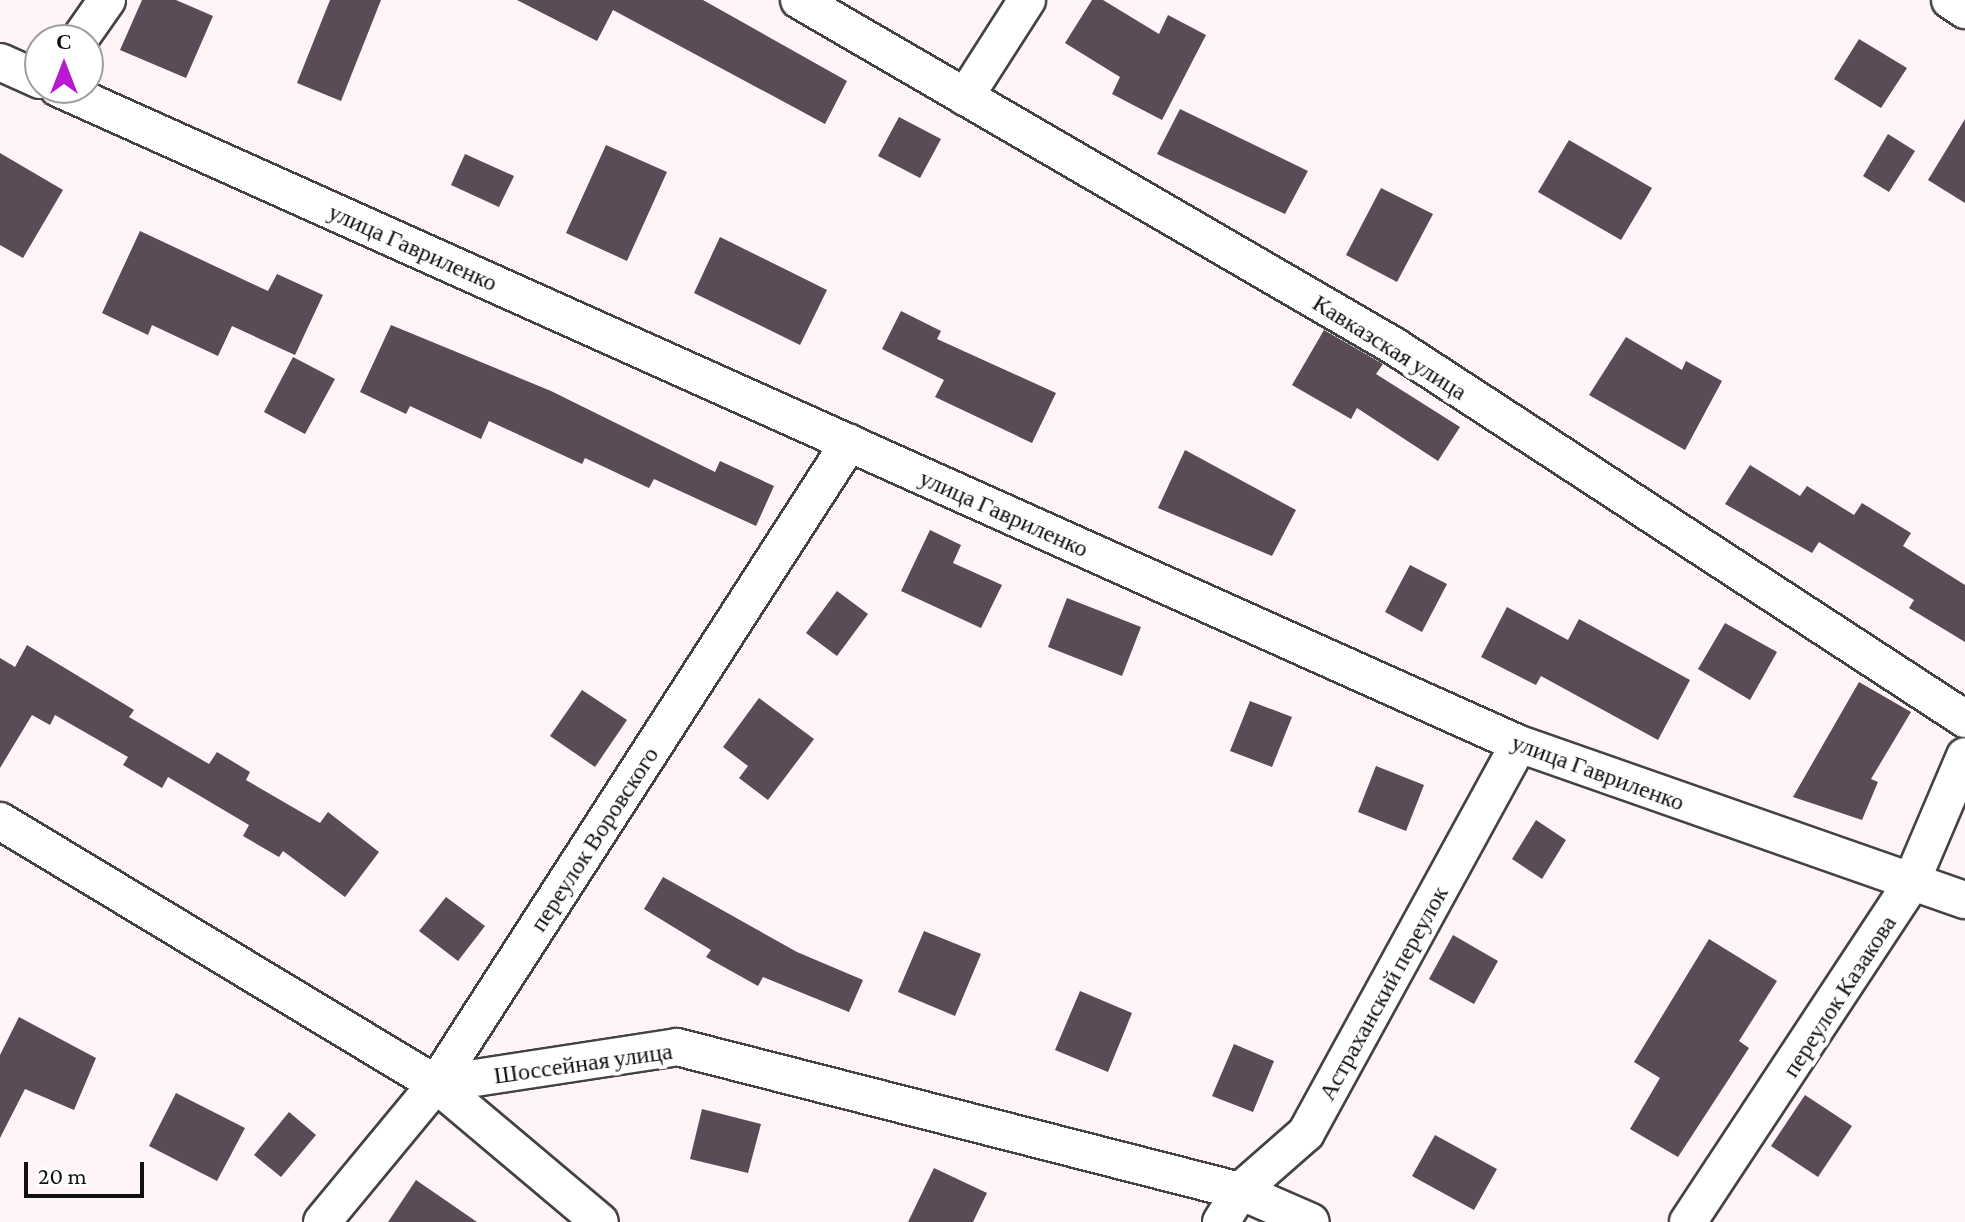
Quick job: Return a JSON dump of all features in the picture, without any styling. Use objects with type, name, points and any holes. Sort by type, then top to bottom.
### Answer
[{"type":"street","points":[[90,24],[107,0]]},
{"type":"street","name":"Кавказская улица","points":[[799,0],[1394,346],[1965,719]]},
{"type":"street","points":[[965,97],[1027,0]]},
{"type":"street","points":[[1950,0],[1965,10]]},
{"type":"street","points":[[1,63],[24,73]]},
{"type":"street","name":"улица Гавриленко","points":[[94,104],[1519,744],[1910,885],[1965,900]]},
{"type":"street","name":"переулок Воровского","points":[[322,1222],[436,1084],[849,443]]},
{"type":"street","name":"Астраханский переулок","points":[[1221,1222],[1240,1191],[1306,1133],[1519,744]]},
{"type":"street","name":"переулок Казакова","points":[[1688,1222],[1910,885],[1965,756]]},
{"type":"street","points":[[0,821],[436,1084],[600,1222]]},
{"type":"street","name":"Шоссейная улица","points":[[436,1084],[677,1047],[1240,1191],[1311,1222]]},
{"type":"building","points":[[142,0],[176,0],[213,16],[186,78],[120,50]]},
{"type":"building","points":[[330,0],[381,0],[341,101],[297,83]]},
{"type":"building","points":[[517,0],[703,0],[847,81],[825,124],[613,10],[597,41]]},
{"type":"building","points":[[1092,0],[1103,0],[1159,34],[1168,15],[1206,35],[1162,120],[1112,94],[1120,77],[1065,43]]},
{"type":"building","points":[[1859,39],[1907,68],[1881,108],[1834,79]]},
{"type":"building","points":[[1180,109],[1308,171],[1285,214],[1157,154]]},
{"type":"building","points":[[899,117],[941,139],[920,178],[878,156]]},
{"type":"building","points":[[1965,119],[1965,203],[1928,180]]},
{"type":"building","points":[[1888,134],[1915,151],[1889,192],[1863,176]]},
{"type":"building","points":[[1569,140],[1652,188],[1621,240],[1538,192]]},
{"type":"building","points":[[606,145],[667,172],[627,261],[566,233]]},
{"type":"building","points":[[0,153],[63,190],[23,258],[0,245]]},
{"type":"building","points":[[465,154],[514,176],[499,207],[451,185]]},
{"type":"building","points":[[1381,188],[1433,214],[1397,282],[1346,255]]},
{"type":"building","points":[[140,231],[268,291],[277,274],[323,295],[295,355],[232,326],[218,356],[152,325],[148,335],[102,313]]},
{"type":"building","points":[[720,237],[827,290],[800,345],[694,293]]},
{"type":"building","points":[[901,311],[941,331],[937,339],[1056,393],[1032,443],[935,397],[944,380],[882,349]]},
{"type":"building","points":[[391,325],[551,391],[715,472],[720,461],[774,486],[756,526],[654,479],[649,488],[585,458],[582,464],[489,421],[481,439],[410,406],[406,414],[360,392]]},
{"type":"building","points":[[1324,330],[1383,364],[1376,374],[1460,427],[1438,461],[1357,408],[1351,419],[1292,385]]},
{"type":"building","points":[[1626,337],[1682,370],[1686,361],[1722,381],[1685,450],[1589,395]]},
{"type":"building","points":[[293,357],[335,379],[305,434],[264,412]]},
{"type":"building","points":[[1185,450],[1296,510],[1272,556],[1158,508]]},
{"type":"building","points":[[1750,465],[1800,496],[1807,486],[1854,515],[1862,503],[1911,533],[1903,546],[1965,585],[1965,642],[1909,608],[1914,600],[1819,542],[1812,553],[1725,504]]},
{"type":"building","points":[[930,530],[961,545],[953,563],[1002,585],[981,628],[901,591]]},
{"type":"building","points":[[1410,565],[1447,584],[1422,632],[1385,612]]},
{"type":"building","points":[[837,591],[868,614],[837,656],[806,633]]},
{"type":"building","points":[[1067,598],[1141,627],[1122,676],[1048,647]]},
{"type":"building","points":[[1507,607],[1568,640],[1579,619],[1690,680],[1658,740],[1541,676],[1536,685],[1481,657]]},
{"type":"building","points":[[1725,623],[1777,652],[1750,700],[1698,669]]},
{"type":"building","points":[[27,645],[134,710],[129,717],[209,764],[217,752],[250,772],[246,780],[320,823],[328,812],[379,852],[345,897],[283,851],[279,857],[243,836],[249,825],[168,777],[162,788],[123,765],[128,757],[55,715],[50,725],[32,715],[0,768],[0,658],[15,667]]},
{"type":"building","points":[[1859,682],[1911,712],[1871,779],[1878,782],[1862,820],[1793,797]]},
{"type":"building","points":[[582,690],[627,720],[595,767],[550,736]]},
{"type":"building","points":[[759,698],[814,739],[768,800],[739,778],[748,766],[723,747]]},
{"type":"building","points":[[1250,701],[1292,717],[1272,767],[1230,751]]},
{"type":"building","points":[[1376,766],[1424,785],[1406,831],[1358,812]]},
{"type":"building","points":[[1536,820],[1566,840],[1542,879],[1512,859]]},
{"type":"building","points":[[663,877],[797,952],[863,980],[849,1012],[763,977],[758,986],[706,957],[711,950],[644,909]]},
{"type":"building","points":[[446,897],[485,926],[458,961],[419,931]]},
{"type":"building","points":[[924,931],[981,954],[955,1016],[898,992]]},
{"type":"building","points":[[1453,935],[1498,961],[1474,1004],[1429,979]]},
{"type":"building","points":[[1709,939],[1777,981],[1739,1041],[1749,1048],[1678,1157],[1630,1129],[1660,1078],[1634,1062]]},
{"type":"building","points":[[1080,991],[1132,1013],[1108,1072],[1055,1050]]},
{"type":"building","points":[[19,1017],[96,1058],[74,1110],[25,1089],[0,1138],[0,1055]]},
{"type":"building","points":[[1234,1044],[1274,1061],[1253,1112],[1212,1096]]},
{"type":"building","points":[[176,1093],[245,1128],[217,1181],[149,1146]]},
{"type":"building","points":[[1805,1095],[1852,1126],[1818,1177],[1771,1146]]},
{"type":"building","points":[[702,1109],[761,1124],[748,1173],[690,1159]]},
{"type":"building","points":[[289,1112],[316,1135],[281,1177],[254,1155]]},
{"type":"building","points":[[1435,1135],[1497,1169],[1474,1210],[1412,1176]]},
{"type":"building","points":[[934,1168],[987,1193],[973,1222],[908,1222]]},
{"type":"building","points":[[416,1180],[477,1222],[388,1222]]}]
